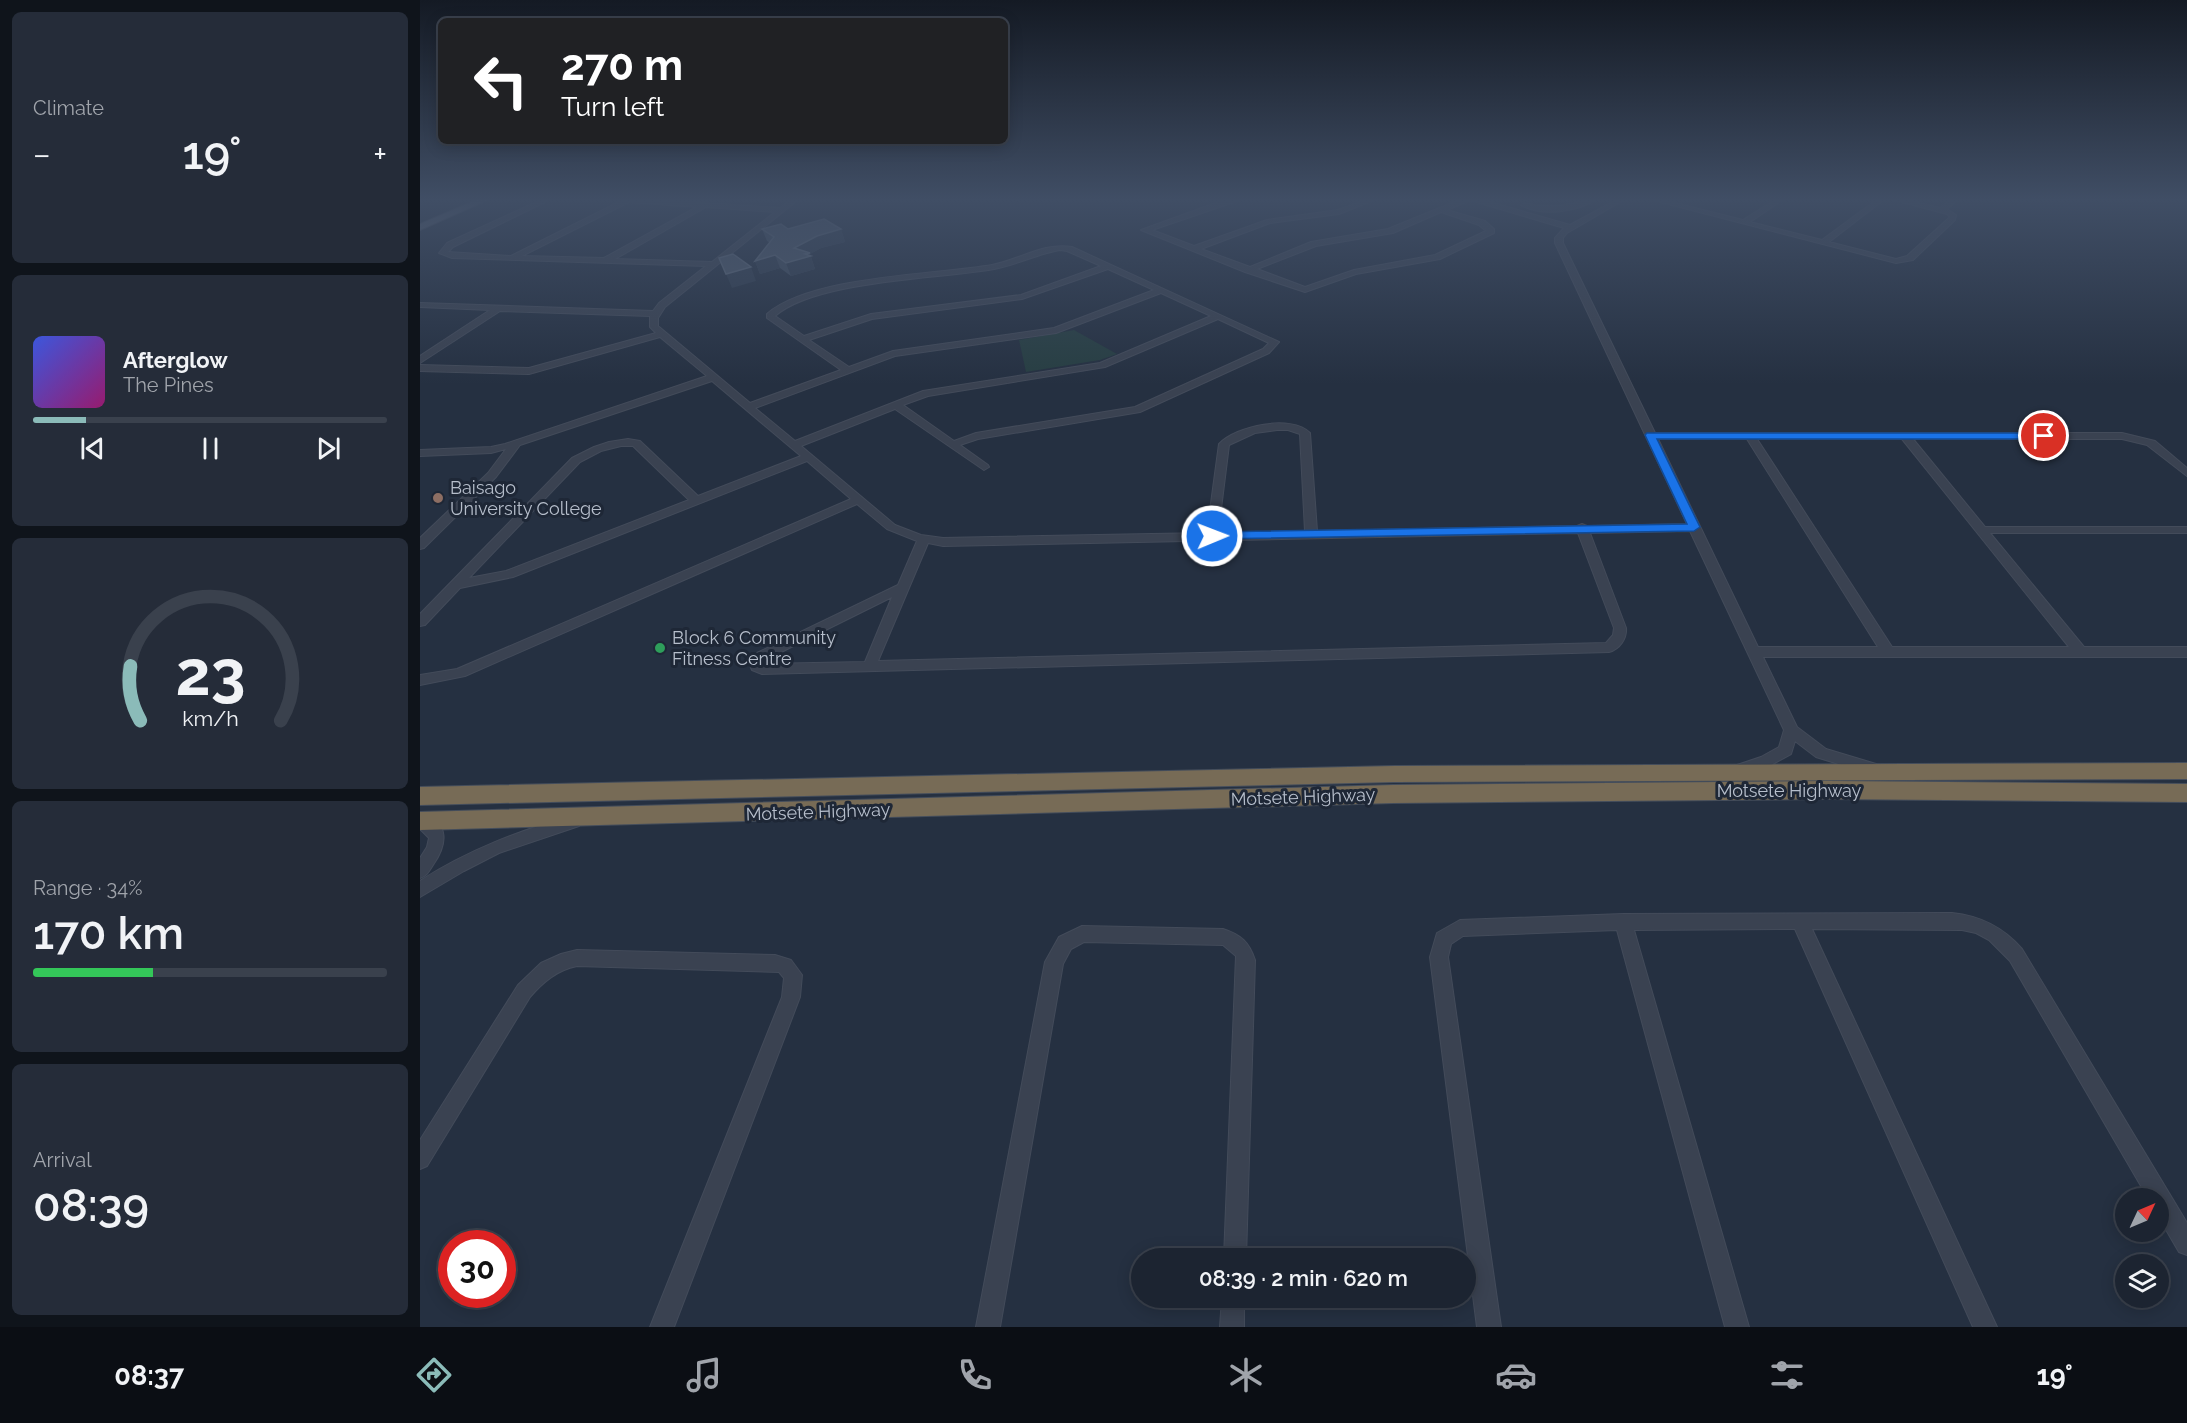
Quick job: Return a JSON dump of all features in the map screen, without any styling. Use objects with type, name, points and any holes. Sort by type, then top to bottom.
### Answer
[{"type":"highway","name":"Motsete Highway","points":[[420,796],[1394,774],[1883,770],[2187,771]]},
{"type":"highway","name":"Motsete Highway","points":[[420,821],[581,819],[1393,794],[1828,790],[2187,793]]},
{"type":"street","points":[[571,260],[714,264]]},
{"type":"street","points":[[719,260],[655,314],[652,321],[661,334],[891,527],[923,540],[1694,527]]},
{"type":"street","points":[[848,371],[770,316],[772,312],[784,305],[843,287],[991,267],[1017,260]]},
{"type":"street","points":[[952,445],[976,436],[1137,410],[1275,345],[1273,339],[1092,260]]},
{"type":"street","points":[[1222,260],[1305,290],[1354,272],[1422,260]]},
{"type":"street","points":[[1248,270],[1273,260]]},
{"type":"street","points":[[1569,260],[1791,730],[1821,753],[1849,763],[1883,770]]},
{"type":"street","points":[[802,339],[871,317],[1022,297],[1107,267]]},
{"type":"street","points":[[748,407],[893,354],[1059,329],[1162,291]]},
{"type":"street","points":[[420,305],[655,314]]},
{"type":"street","points":[[420,360],[497,309]]},
{"type":"street","points":[[793,445],[932,392],[1102,365],[1219,316]]},
{"type":"street","points":[[420,368],[530,371],[661,334]]},
{"type":"street","points":[[420,453],[491,450],[516,444],[713,377]]},
{"type":"street","points":[[896,405],[984,467]]},
{"type":"street","points":[[1212,536],[1224,444],[1239,433],[1256,428],[1299,428],[1304,431],[1311,533]]},
{"type":"street","points":[[1650,435],[2131,437],[2157,447],[2187,473]]},
{"type":"street","points":[[1750,436],[1888,652]]},
{"type":"street","points":[[1905,436],[2080,652]]},
{"type":"street","points":[[420,622],[576,460],[601,447],[628,441],[636,442],[696,500]]},
{"type":"street","points":[[420,545],[492,475],[516,444]]},
{"type":"street","points":[[455,585],[509,574],[809,457]]},
{"type":"street","points":[[420,680],[460,673],[859,500]]},
{"type":"street","points":[[901,588],[762,656],[756,663],[757,666],[762,669],[1609,647],[1620,636],[1620,628],[1582,528]]},
{"type":"street","points":[[1981,530],[2187,530]]},
{"type":"street","points":[[870,665],[923,540]]},
{"type":"street","points":[[1754,652],[2187,652]]},
{"type":"street","points":[[1737,771],[1766,761],[1786,750],[1791,730]]},
{"type":"street","points":[[420,890],[470,858],[501,843],[581,819]]},
{"type":"street","points":[[420,821],[435,829],[438,835],[437,845],[420,871]]},
{"type":"street","points":[[1623,922],[1737,1327]]},
{"type":"street","points":[[1489,1327],[1439,946],[1450,932],[1460,928],[1623,922],[1973,922],[1990,930],[2005,941],[2187,1244]]},
{"type":"street","points":[[1800,922],[1985,1327]]},
{"type":"street","points":[[988,1327],[1054,962],[1065,943],[1082,934],[1223,937],[1240,945],[1244,952],[1246,960],[1235,1248]]},
{"type":"street","points":[[420,1160],[524,992],[535,978],[548,968],[564,960],[577,958],[775,963],[785,966],[792,975],[791,997],[662,1327]]},
{"type":"street","points":[[1232,1327],[1233,1308]]},
{"type":"green space","points":[[1074,330],[1117,354],[1100,360],[1026,372],[1019,340]]},
{"type":"building","points":[[720,260],[741,260],[751,267],[726,274]]},
{"type":"building","points":[[782,260],[797,260],[786,263]]},
{"type":"place","name":"Baisago University College","points":[[438,498]]},
{"type":"place","name":"Block 6 Community Fitness Centre","points":[[660,648]]},
{"type":"route","points":[[1212,536],[1694,527],[1650,435],[2044,436]]}]
